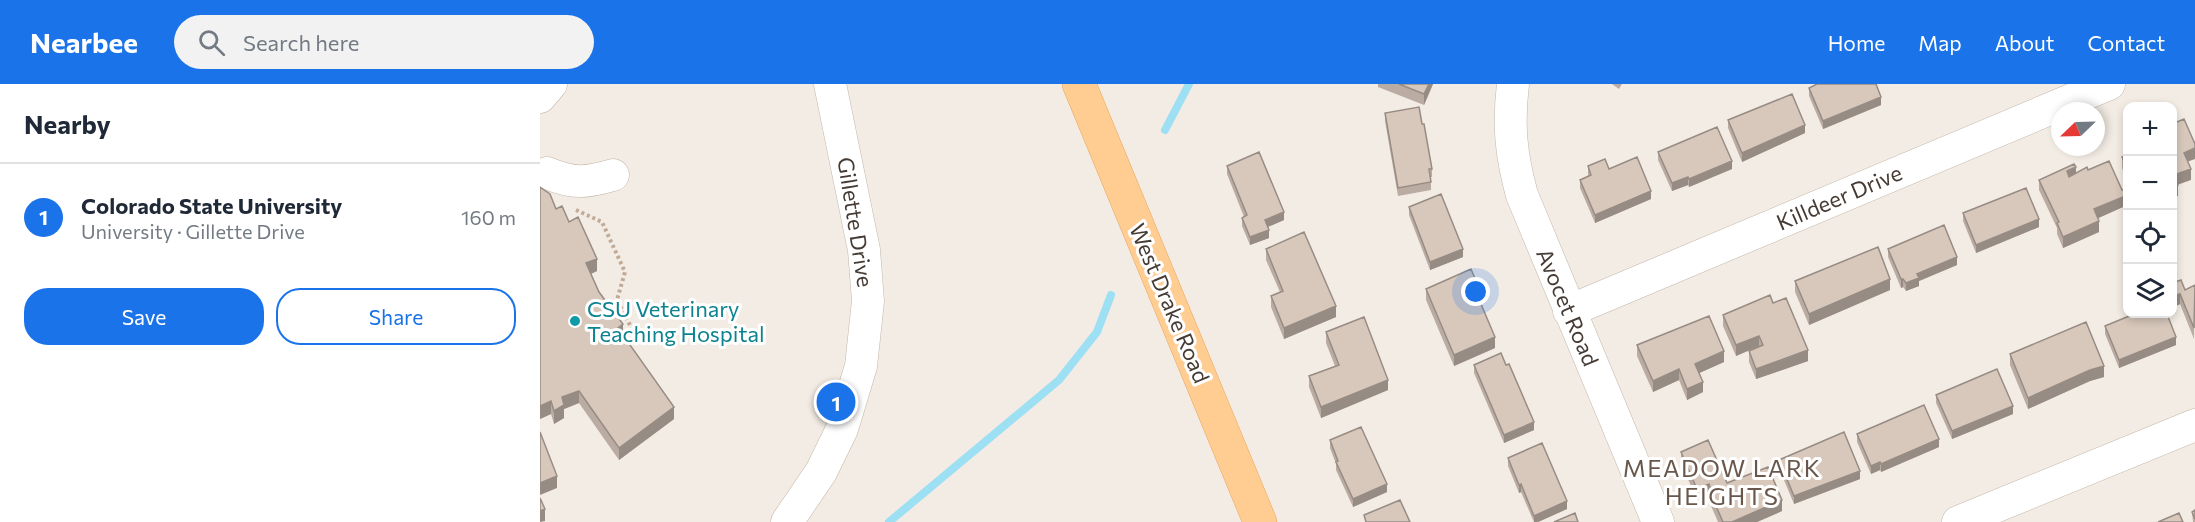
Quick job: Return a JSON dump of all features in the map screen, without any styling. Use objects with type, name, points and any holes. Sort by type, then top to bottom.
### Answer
[{"type":"main road","name":"West Drake Road","points":[[1079,84],[1260,522]]},
{"type":"street","points":[[540,97],[551,84]]},
{"type":"street","name":"Gillette Drive","points":[[787,522],[821,472],[842,429],[861,366],[868,301],[864,250],[830,84]]},
{"type":"street","name":"Avocet Road","points":[[1513,84],[1510,140],[1513,164],[1522,195],[1658,522]]},
{"type":"street","name":"Killdeer Drive","points":[[1569,311],[2109,84]]},
{"type":"street","points":[[556,177],[591,182],[613,175]]},
{"type":"street","points":[[1958,522],[2195,425]]},
{"type":"path","points":[[556,177],[577,212],[602,222],[625,272],[617,300],[631,327]]},
{"type":"building","points":[[1399,84],[1429,84],[1424,94]]},
{"type":"building","points":[[1817,84],[1876,84],[1881,97],[1823,121],[1809,88]]},
{"type":"building","points":[[1792,94],[1805,125],[1742,153],[1728,120]]},
{"type":"building","points":[[1419,107],[1432,169],[1429,169],[1431,182],[1398,188],[1385,113]]},
{"type":"building","points":[[2184,119],[2195,148],[2184,153],[2191,169],[2177,174],[2177,156],[2177,122]]},
{"type":"building","points":[[1717,127],[1732,161],[1689,179],[1688,177],[1672,183],[1658,152]]},
{"type":"building","points":[[1259,152],[1284,212],[1265,220],[1269,230],[1250,237],[1242,218],[1247,215],[1227,166]]},
{"type":"building","points":[[1637,157],[1651,191],[1595,215],[1580,180],[1591,175],[1588,166],[1605,159],[1609,169]]},
{"type":"building","points":[[2109,161],[2123,190],[2123,197],[2094,209],[2099,221],[2063,237],[2057,223],[2059,222],[2039,180],[2074,164],[2076,167],[2067,171],[2069,177],[2087,167],[2088,170]]},
{"type":"building","name":"CSU Veterinary Teaching Hospital","points":[[540,187],[550,194],[556,209],[562,206],[569,222],[578,217],[597,259],[586,263],[599,292],[623,324],[618,328],[674,407],[619,448],[579,391],[562,397],[564,405],[554,411],[551,401],[540,406]]},
{"type":"building","points":[[2026,188],[2039,219],[1976,245],[1963,213]]},
{"type":"building","points":[[1441,194],[1463,249],[1430,262],[1409,207]]},
{"type":"building","points":[[1944,225],[1957,257],[1917,274],[1919,278],[1906,283],[1901,279],[1888,249]]},
{"type":"building","points":[[1304,232],[1336,306],[1284,328],[1271,296],[1283,291],[1266,249]]},
{"type":"building","points":[[1878,247],[1890,279],[1809,314],[1795,281]]},
{"type":"building","points":[[1471,269],[1482,295],[1478,297],[1495,337],[1454,355],[1426,289]]},
{"type":"building","points":[[2181,280],[2185,290],[2195,285],[2194,328],[2180,294],[2177,295],[2177,281]]},
{"type":"building","points":[[1770,295],[1773,303],[1786,298],[1808,350],[1756,369],[1749,351],[1763,345],[1759,336],[1736,345],[1723,315]]},
{"type":"building","points":[[1709,316],[1724,351],[1695,364],[1703,382],[1687,389],[1679,369],[1653,381],[1637,345]]},
{"type":"building","points":[[1364,317],[1388,380],[1321,407],[1309,376],[1339,365],[1326,332]]},
{"type":"building","points":[[2124,318],[2169,318],[2176,337],[2119,360],[2105,326]]},
{"type":"building","points":[[2086,322],[2104,366],[2028,398],[2010,354]]},
{"type":"building","points":[[1501,353],[1506,365],[1509,364],[1534,422],[1504,435],[1474,365]]},
{"type":"building","points":[[1997,369],[2013,406],[1952,431],[1936,395]]},
{"type":"building","points":[[1924,405],[1939,439],[1881,464],[1880,462],[1871,466],[1857,434]]},
{"type":"building","points":[[1361,427],[1387,484],[1353,499],[1336,462],[1338,461],[1330,440]]},
{"type":"building","points":[[540,432],[557,476],[540,483]]},
{"type":"building","points":[[1844,432],[1860,471],[1794,496],[1779,460]]},
{"type":"building","points":[[1708,440],[1727,483],[1768,467],[1782,500],[1732,522],[1723,522],[1709,490],[1711,490],[1709,484],[1697,489],[1681,452]]},
{"type":"building","points":[[1542,443],[1567,501],[1534,516],[1508,458]]},
{"type":"building","points":[[540,498],[545,509],[540,511]]},
{"type":"building","points":[[1400,500],[1410,522],[1366,522],[1364,515]]},
{"type":"building","points":[[1575,513],[1578,522],[1554,522]]},
{"type":"building","points":[[2179,513],[2183,522],[2158,522]]},
{"type":"waterway","points":[[1165,130],[1189,84]]},
{"type":"waterway","points":[[889,522],[1059,380],[1097,332],[1111,295]]},
{"type":"place","name":"CSU Veterinary Teaching Hospital","points":[[575,321]]},
{"type":"place","name":"Colorado State University","points":[[836,402]]},
{"type":"district","name":"MEADOW LARK HEIGHTS","points":[[1722,481]]}]
